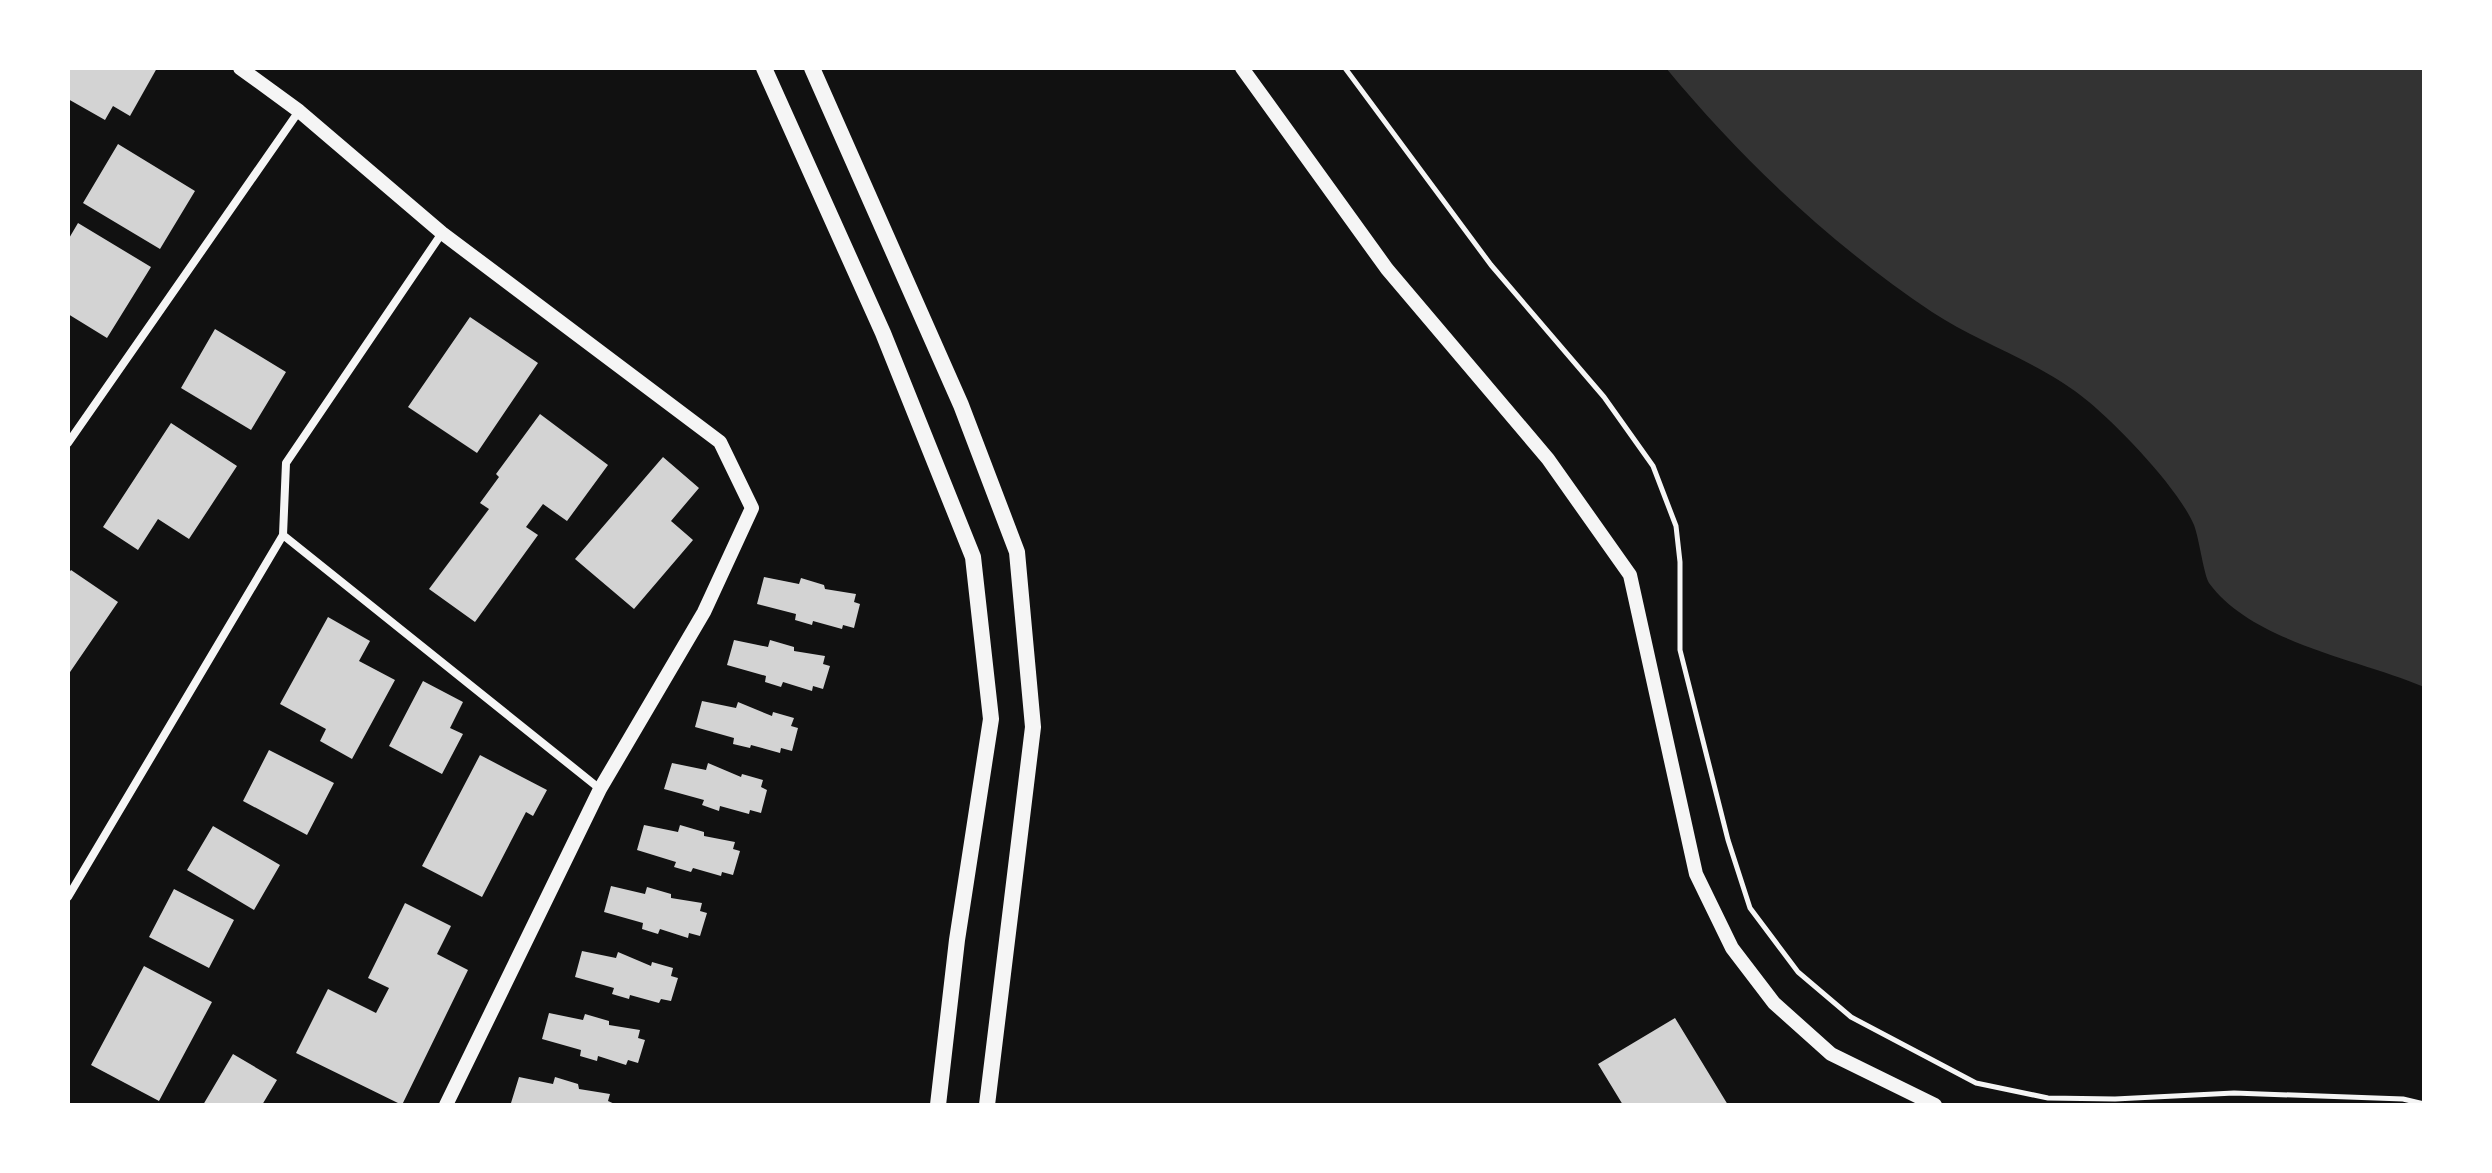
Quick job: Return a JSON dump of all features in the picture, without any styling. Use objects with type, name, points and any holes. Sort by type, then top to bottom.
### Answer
[{"type":"main road","points":[[764,68],[883,333],[973,557],[991,719],[957,940],[938,1105]]},
{"type":"main road","points":[[812,68],[961,405],[1017,552],[1033,727],[987,1105]]},
{"type":"street","points":[[240,68],[299,111],[442,233],[720,442],[752,508],[704,612],[600,789],[446,1105]]},
{"type":"street","points":[[1242,68],[1387,269],[1548,459],[1630,575],[1696,874],[1732,948],[1774,1003],[1831,1054],[1935,1105]]},
{"type":"street","points":[[68,443],[299,111]]},
{"type":"street","points":[[68,897],[283,535],[286,463],[442,233]]},
{"type":"street","points":[[283,535],[600,789]]},
{"type":"path","points":[[1345,68],[1491,265],[1604,397],[1653,466],[1676,526],[1680,562],[1680,650],[1728,840],[1750,908],[1798,972],[1851,1017],[1976,1083],[2048,1098],[2115,1099],[2234,1093],[2403,1099],[2424,1104]]},
{"type":"shaded area","points":[[1666,68],[2424,68],[2424,687],[2279,635],[2228,604],[2207,579],[2196,531],[2186,510],[2147,459],[2116,427],[2071,388],[1951,324],[1859,259],[1757,168]]},
{"type":"building","points":[[68,68],[157,68],[130,116],[113,106],[105,120],[68,99]]},
{"type":"building","points":[[118,144],[195,191],[160,249],[83,203]]},
{"type":"building","points":[[78,223],[151,267],[107,338],[68,314],[68,240]]},
{"type":"building","points":[[470,317],[538,363],[477,453],[408,407]]},
{"type":"building","points":[[215,329],[286,372],[251,430],[181,388]]},
{"type":"building","points":[[540,414],[608,465],[567,521],[543,504],[526,527],[538,535],[475,622],[429,589],[489,509],[480,503],[499,477],[496,474]]},
{"type":"building","points":[[171,423],[237,466],[189,539],[158,519],[138,550],[103,527]]},
{"type":"building","points":[[663,457],[699,488],[671,521],[693,540],[634,609],[575,559]]},
{"type":"building","points":[[71,570],[118,602],[68,675],[68,574]]},
{"type":"building","points":[[764,577],[799,584],[801,578],[824,585],[825,589],[856,594],[854,602],[860,604],[854,628],[843,625],[842,629],[813,621],[812,625],[795,620],[796,614],[757,604]]},
{"type":"building","points":[[328,617],[370,641],[359,661],[395,680],[352,759],[320,741],[326,729],[280,704]]},
{"type":"building","points":[[734,640],[768,647],[770,640],[794,647],[794,651],[825,656],[823,664],[830,666],[823,689],[813,686],[812,691],[783,682],[781,687],[765,682],[766,676],[727,665]]},
{"type":"building","points":[[423,681],[463,702],[450,728],[463,734],[442,774],[389,746]]},
{"type":"building","points":[[702,701],[736,708],[738,702],[772,716],[773,712],[794,718],[791,726],[798,728],[792,751],[781,748],[780,753],[751,745],[750,748],[733,744],[734,738],[695,727]]},
{"type":"building","points":[[269,750],[334,783],[307,835],[243,801]]},
{"type":"building","points":[[480,755],[547,790],[533,816],[526,812],[482,897],[422,866]]},
{"type":"building","points":[[672,763],[706,770],[708,763],[741,777],[742,774],[763,780],[761,787],[767,790],[761,813],[750,810],[749,814],[720,806],[719,811],[702,805],[704,800],[664,789]]},
{"type":"building","points":[[644,825],[678,832],[680,825],[704,832],[704,836],[735,842],[733,849],[740,851],[733,875],[722,872],[721,876],[693,868],[691,872],[674,867],[676,862],[637,850]]},
{"type":"building","points":[[213,826],[280,865],[254,910],[187,870]]},
{"type":"building","points":[[611,886],[645,894],[647,887],[671,894],[671,898],[702,903],[700,911],[707,913],[700,936],[689,933],[688,938],[660,929],[658,934],[642,929],[643,923],[604,912]]},
{"type":"building","points":[[174,889],[234,920],[209,968],[149,937]]},
{"type":"building","points":[[405,903],[451,926],[437,954],[468,970],[402,1105],[296,1053],[328,989],[376,1013],[389,988],[368,978]]},
{"type":"building","points":[[582,951],[616,958],[618,952],[651,966],[652,962],[673,968],[671,976],[678,978],[671,1001],[661,999],[659,1003],[630,995],[629,999],[612,994],[614,988],[575,977]]},
{"type":"building","points":[[144,966],[212,1002],[159,1101],[91,1065]]},
{"type":"building","points":[[549,1013],[583,1020],[585,1014],[609,1021],[609,1025],[640,1030],[638,1038],[645,1040],[638,1063],[628,1060],[626,1065],[598,1056],[597,1061],[580,1056],[581,1050],[542,1039]]},
{"type":"building","points":[[1675,1018],[1728,1105],[1623,1105],[1598,1064]]},
{"type":"building","points":[[233,1054],[277,1080],[262,1105],[203,1105]]},
{"type":"building","points":[[519,1077],[553,1084],[555,1077],[578,1084],[579,1089],[610,1094],[608,1101],[617,1105],[511,1103]]}]
